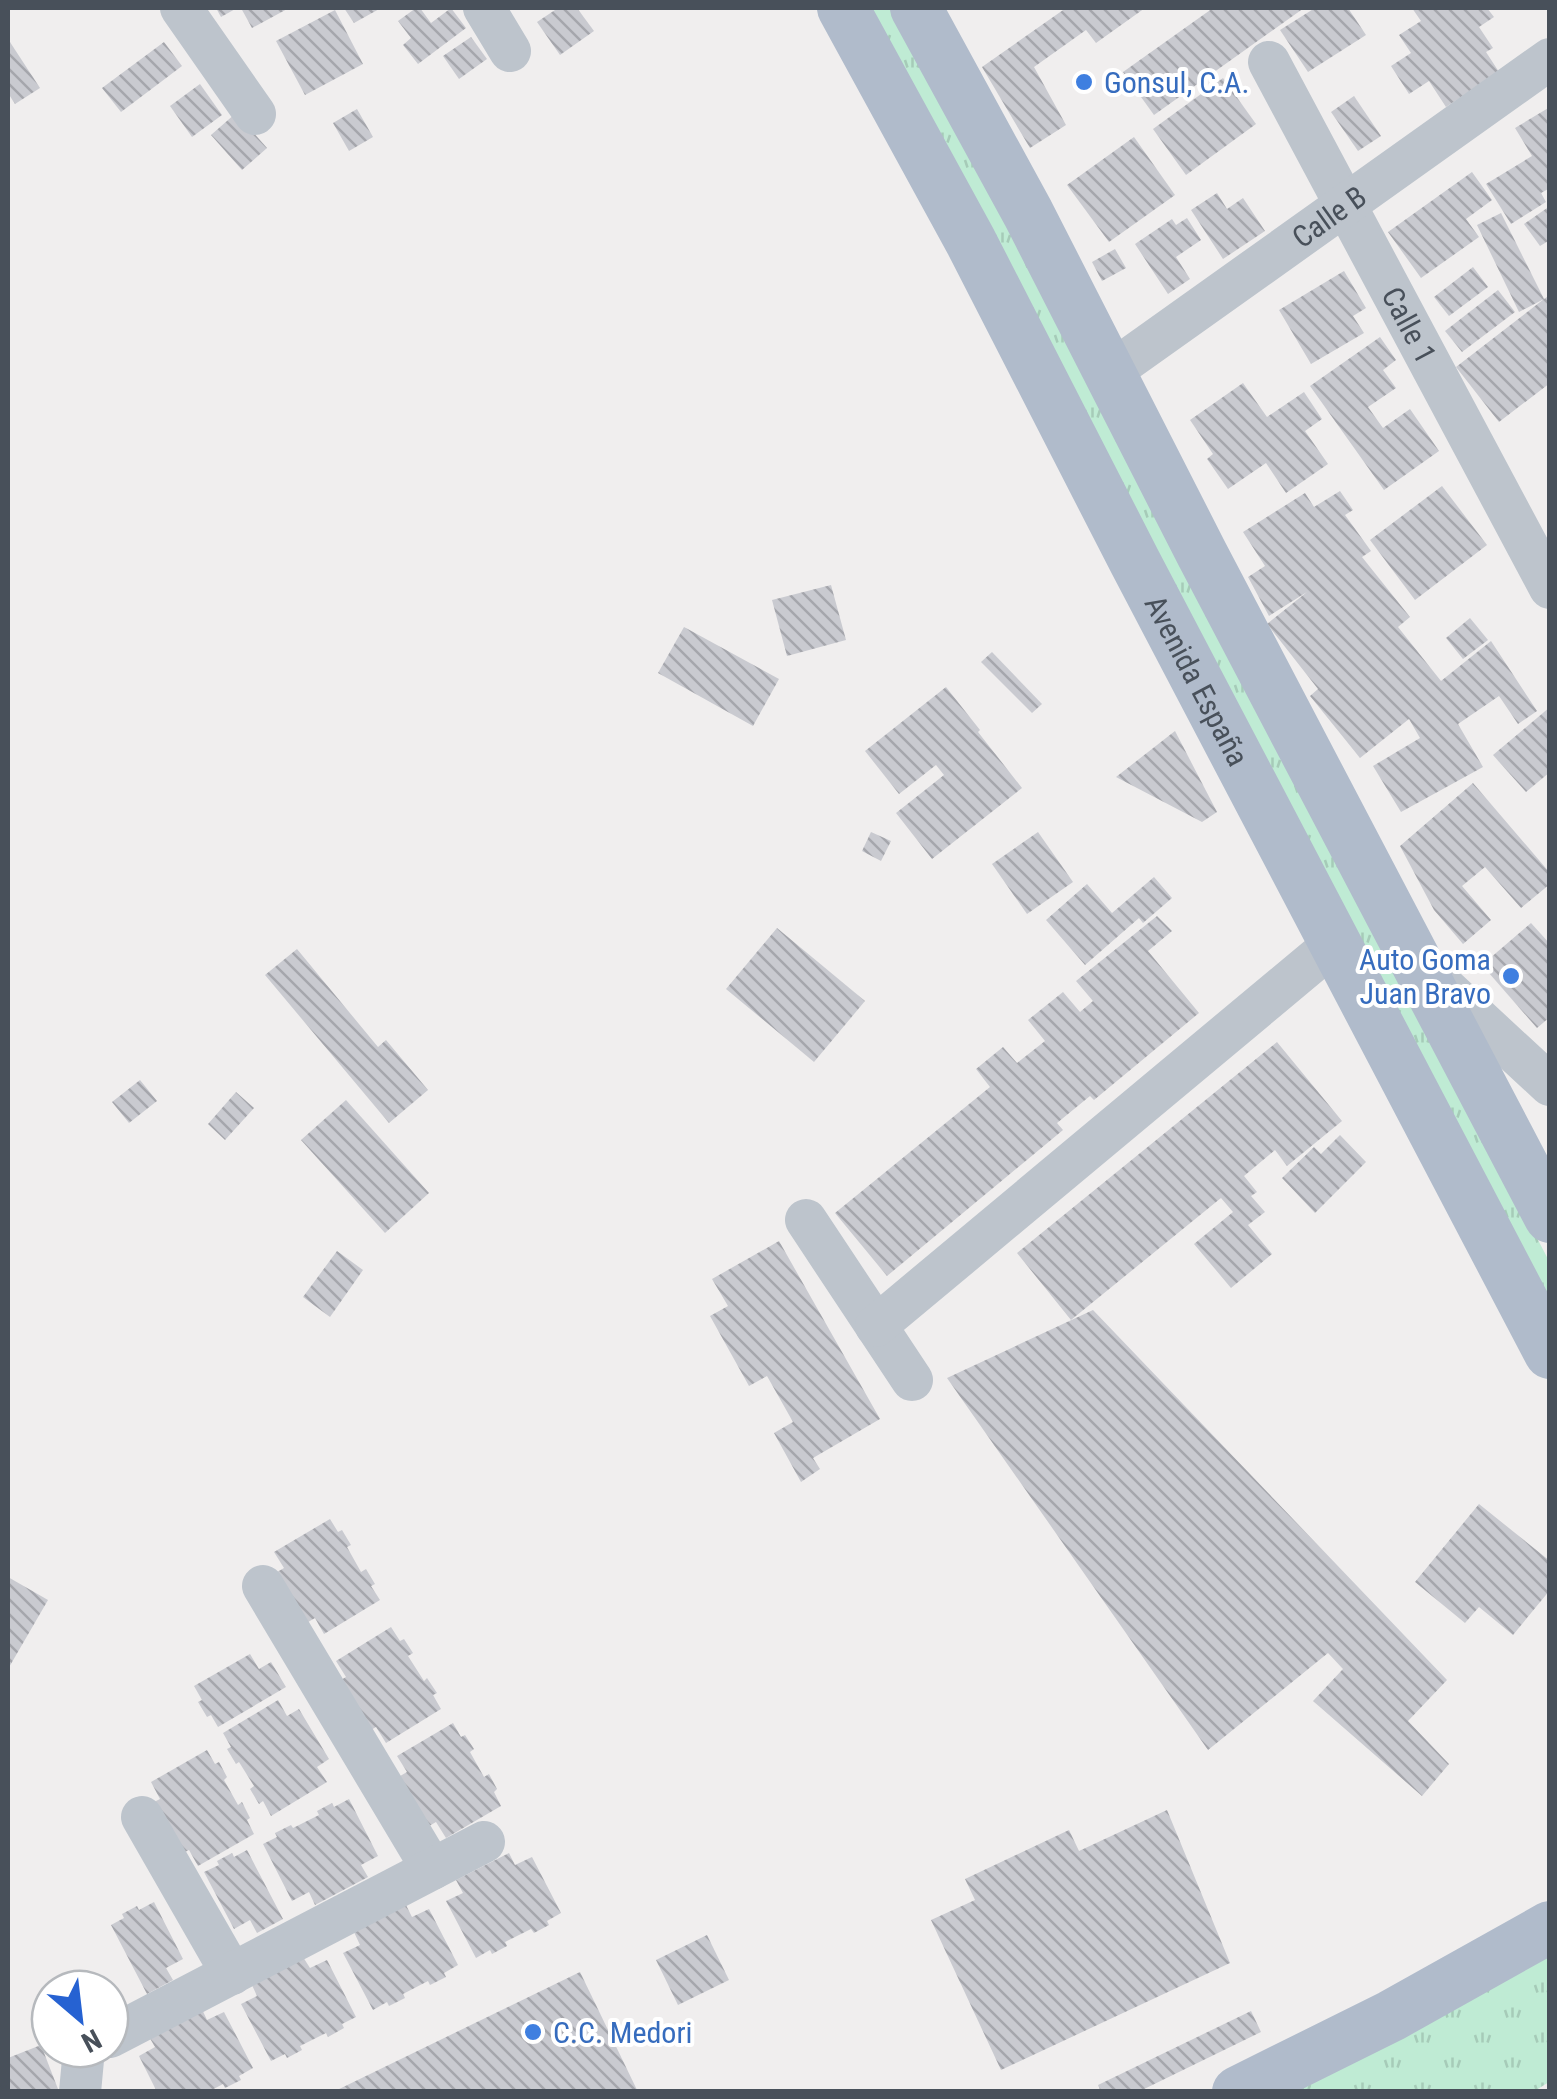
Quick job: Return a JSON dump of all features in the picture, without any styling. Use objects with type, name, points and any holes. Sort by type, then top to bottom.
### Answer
[{"type":"main road","name":"Avenida España","points":[[843,8],[972,242],[1550,1353]]},
{"type":"main road","name":"Avenida España","points":[[916,8],[1028,213],[1550,1217]]},
{"type":"main road","points":[[1456,1980],[1550,1899]]},
{"type":"main road","points":[[1238,2092],[1391,2016],[1550,1926]]},
{"type":"street","points":[[180,8],[255,114]]},
{"type":"street","points":[[484,8],[510,51]]},
{"type":"street","name":"Calle B","points":[[1109,373],[1550,59]]},
{"type":"street","name":"Calle 1","points":[[1270,62],[1550,588]]},
{"type":"street","points":[[876,1326],[1334,943]]},
{"type":"street","name":"Avenida España","points":[[1414,958],[1550,1085]]},
{"type":"street","points":[[806,1220],[912,1380]]},
{"type":"street","points":[[262,1586],[432,1870]]},
{"type":"street","points":[[142,1818],[232,1974]]},
{"type":"street","points":[[130,2032],[232,1974],[484,1842]]},
{"type":"green space","points":[[866,8],[893,8],[1549,1261],[1549,1310]]},
{"type":"green space","points":[[1549,1948],[1549,2082],[1533,2092],[1286,2092]]},
{"type":"building","points":[[216,8],[237,8],[221,17]]},
{"type":"building","points":[[241,8],[289,8],[252,28]]},
{"type":"building","points":[[344,8],[381,8],[354,23]]},
{"type":"building","points":[[416,8],[431,23],[451,8],[466,28],[418,64],[403,45],[411,38],[398,21]]},
{"type":"building","points":[[558,8],[577,8],[594,31],[560,55],[537,22]]},
{"type":"building","points":[[1066,8],[1145,8],[1096,43],[1086,30],[1034,67],[1066,125],[1030,148],[982,67]]},
{"type":"building","points":[[1213,8],[1304,8],[1154,115],[1123,72]]},
{"type":"building","points":[[1315,8],[1348,8],[1366,35],[1308,72],[1280,30]]},
{"type":"building","points":[[1412,8],[1487,8],[1494,17],[1479,27],[1493,48],[1486,52],[1499,72],[1446,107],[1429,81],[1409,94],[1391,66],[1411,53],[1399,35],[1421,21]]},
{"type":"building","points":[[335,10],[363,64],[305,95],[276,41]]},
{"type":"building","points":[[471,37],[487,59],[459,79],[443,56]]},
{"type":"building","points":[[8,39],[40,88],[15,104],[8,93]]},
{"type":"building","points":[[164,42],[182,66],[121,112],[102,88]]},
{"type":"building","points":[[1223,78],[1256,124],[1186,175],[1153,129]]},
{"type":"building","points":[[200,84],[222,115],[192,137],[170,106]]},
{"type":"building","points":[[1354,96],[1381,136],[1358,151],[1331,112]]},
{"type":"building","points":[[1550,107],[1550,188],[1541,193],[1546,202],[1511,224],[1486,184],[1532,156],[1515,128]]},
{"type":"building","points":[[357,109],[373,137],[349,151],[333,123]]},
{"type":"building","points":[[236,113],[267,148],[242,170],[211,135]]},
{"type":"building","points":[[1134,137],[1175,195],[1109,242],[1067,185]]},
{"type":"building","points":[[1472,172],[1492,200],[1466,219],[1479,237],[1421,278],[1388,232]]},
{"type":"building","points":[[1217,193],[1227,209],[1243,198],[1265,231],[1223,259],[1191,210]]},
{"type":"building","points":[[1550,206],[1550,240],[1540,246],[1524,224]]},
{"type":"building","points":[[1501,213],[1544,299],[1519,312],[1477,225]]},
{"type":"building","points":[[1187,218],[1201,240],[1176,257],[1190,279],[1168,294],[1135,244],[1172,219],[1176,225]]},
{"type":"building","points":[[1115,249],[1126,268],[1102,281],[1092,262]]},
{"type":"building","points":[[1473,267],[1488,287],[1449,316],[1434,297]]},
{"type":"building","points":[[1344,271],[1366,308],[1353,316],[1364,333],[1311,364],[1279,310]]},
{"type":"building","points":[[1498,290],[1515,312],[1462,352],[1445,331]]},
{"type":"building","points":[[1550,295],[1550,383],[1499,422],[1456,367]]},
{"type":"building","points":[[1380,337],[1396,360],[1383,370],[1396,388],[1368,407],[1383,428],[1410,409],[1439,451],[1384,490],[1310,386]]},
{"type":"building","points":[[1243,383],[1267,417],[1304,392],[1322,419],[1305,431],[1328,464],[1286,493],[1266,463],[1228,489],[1207,459],[1213,454],[1190,420]]},
{"type":"building","points":[[1442,486],[1487,545],[1415,600],[1370,540]]},
{"type":"building","points":[[1340,491],[1353,510],[1345,515],[1371,551],[1362,557],[1410,617],[1398,627],[1441,681],[1491,641],[1537,711],[1518,724],[1499,696],[1458,724],[1483,767],[1401,812],[1373,766],[1420,738],[1409,719],[1360,758],[1310,696],[1318,689],[1267,624],[1307,592],[1269,616],[1248,577],[1265,566],[1243,532],[1305,493],[1314,507]]},
{"type":"building","points":[[831,585],[846,640],[787,656],[772,600]]},
{"type":"building","points":[[1470,618],[1488,640],[1463,659],[1446,638]]},
{"type":"building","points":[[684,627],[779,679],[753,726],[658,673]]},
{"type":"building","points":[[992,652],[1042,704],[1032,713],[981,662]]},
{"type":"building","points":[[946,687],[1022,788],[932,859],[896,813],[944,775],[936,765],[899,794],[865,751]]},
{"type":"building","points":[[1550,707],[1550,772],[1526,792],[1493,755]]},
{"type":"building","points":[[1175,731],[1217,812],[1202,822],[1116,777]]},
{"type":"building","points":[[1473,783],[1550,873],[1550,884],[1521,908],[1485,867],[1462,886],[1491,920],[1463,944],[1434,910],[1400,846]]},
{"type":"building","points":[[871,832],[891,841],[881,861],[862,851]]},
{"type":"building","points":[[1038,832],[1073,882],[1027,914],[992,864]]},
{"type":"building","points":[[1154,877],[1172,898],[1143,923],[1139,918],[1085,965],[1046,920],[1087,884],[1112,913]]},
{"type":"building","points":[[1157,916],[1172,931],[1148,951],[1199,1013],[1094,1100],[1090,1096],[1057,1123],[1063,1130],[887,1276],[835,1213],[990,1087],[976,1069],[1003,1047],[1017,1063],[1045,1041],[1028,1020],[1063,992],[1080,1012],[1093,1001],[1076,981]]},
{"type":"building","points":[[1531,923],[1550,944],[1550,1017],[1537,1028],[1482,965]]},
{"type":"building","points":[[777,928],[865,1001],[814,1062],[726,989]]},
{"type":"building","points":[[297,949],[378,1047],[386,1040],[428,1090],[389,1123],[265,975]]},
{"type":"building","points":[[1277,1042],[1342,1121],[1287,1166],[1275,1150],[1244,1176],[1257,1192],[1251,1196],[1265,1212],[1248,1225],[1272,1254],[1231,1288],[1194,1244],[1233,1212],[1221,1198],[1071,1320],[1017,1253]]},
{"type":"building","points":[[140,1080],[157,1101],[129,1123],[112,1102]]},
{"type":"building","points":[[236,1092],[254,1108],[225,1140],[208,1124]]},
{"type":"building","points":[[346,1100],[429,1193],[385,1233],[301,1140]]},
{"type":"building","points":[[1340,1135],[1366,1162],[1315,1213],[1282,1178],[1314,1147],[1321,1154]]},
{"type":"building","points":[[779,1241],[880,1419],[813,1458],[820,1469],[801,1482],[774,1433],[793,1422],[767,1376],[749,1386],[710,1316],[728,1306],[712,1279]]},
{"type":"building","points":[[337,1251],[363,1270],[330,1317],[303,1297]]},
{"type":"building","points":[[1093,1310],[1447,1680],[1408,1721],[1449,1764],[1422,1796],[1313,1701],[1343,1669],[1328,1653],[1208,1750],[947,1378]]},
{"type":"building","points":[[1479,1504],[1550,1561],[1550,1590],[1513,1635],[1479,1607],[1465,1623],[1415,1582]]},
{"type":"building","points":[[330,1519],[338,1532],[342,1530],[351,1545],[347,1547],[361,1572],[366,1569],[380,1600],[324,1634],[315,1618],[303,1625],[272,1575],[284,1568],[274,1552]]},
{"type":"building","points":[[8,1577],[48,1600],[8,1669]]},
{"type":"building","points":[[391,1627],[413,1653],[408,1656],[437,1693],[433,1695],[441,1709],[386,1743],[376,1727],[364,1734],[334,1684],[346,1677],[336,1661]]},
{"type":"building","points":[[250,1654],[259,1669],[271,1662],[286,1687],[218,1727],[198,1702],[202,1700],[194,1686]]},
{"type":"building","points":[[278,1700],[287,1716],[299,1709],[329,1759],[317,1767],[327,1782],[271,1816],[250,1789],[254,1786],[227,1749],[231,1747],[223,1733]]},
{"type":"building","points":[[453,1723],[474,1749],[470,1752],[484,1777],[489,1774],[501,1806],[446,1838],[436,1822],[424,1829],[395,1779],[407,1772],[397,1756]]},
{"type":"building","points":[[207,1750],[215,1764],[219,1762],[238,1805],[242,1802],[254,1834],[198,1866],[189,1850],[177,1856],[148,1805],[160,1799],[151,1782]]},
{"type":"building","points":[[349,1799],[378,1856],[361,1865],[368,1877],[315,1905],[309,1892],[292,1901],[263,1844],[277,1837],[275,1833],[319,1815],[317,1811],[332,1803],[334,1807]]},
{"type":"building","points":[[1167,1810],[1230,1963],[1001,2070],[931,1920],[975,1900],[965,1879],[1069,1830],[1079,1851]]},
{"type":"building","points":[[247,1850],[283,1919],[257,1933],[250,1920],[234,1929],[204,1872],[232,1853],[234,1857]]},
{"type":"building","points":[[509,1853],[515,1865],[532,1857],[561,1913],[534,1933],[531,1929],[505,1942],[507,1946],[492,1954],[490,1950],[476,1958],[446,1901],[463,1893],[456,1880]]},
{"type":"building","points":[[154,1902],[183,1959],[166,1968],[173,1980],[147,1994],[111,1925],[124,1918],[122,1914]]},
{"type":"building","points":[[406,1905],[412,1917],[429,1909],[458,1965],[444,1973],[446,1977],[430,1985],[428,1981],[403,1994],[405,1998],[373,2010],[343,1953],[360,1945],[354,1932]]},
{"type":"building","points":[[707,1935],[729,1980],[678,2005],[656,1960]]},
{"type":"building","points":[[303,1957],[310,1968],[327,1960],[356,2017],[328,2037],[326,2033],[300,2046],[302,2050],[287,2058],[285,2054],[271,2061],[241,2004],[257,1996],[251,1983]]},
{"type":"building","name":"C.C. Medori","points":[[580,1972],[638,2092],[333,2092]]},
{"type":"building","points":[[201,2007],[207,2020],[224,2012],[253,2068],[225,2088],[223,2084],[208,2092],[157,2092],[139,2056],[155,2047],[148,2035]]},
{"type":"building","points":[[1251,2011],[1261,2032],[1138,2092],[1101,2092],[1098,2085]]},
{"type":"building","points":[[30,2049],[30,2069],[50,2069],[58,2089],[9,2092],[8,2058]]},
{"type":"place","name":"Gonsul, C.A.","points":[[1084,82]]},
{"type":"place","name":"Auto Goma Juan Bravo","points":[[1511,976]]},
{"type":"place","name":"C.C. Medori","points":[[533,2032]]}]
